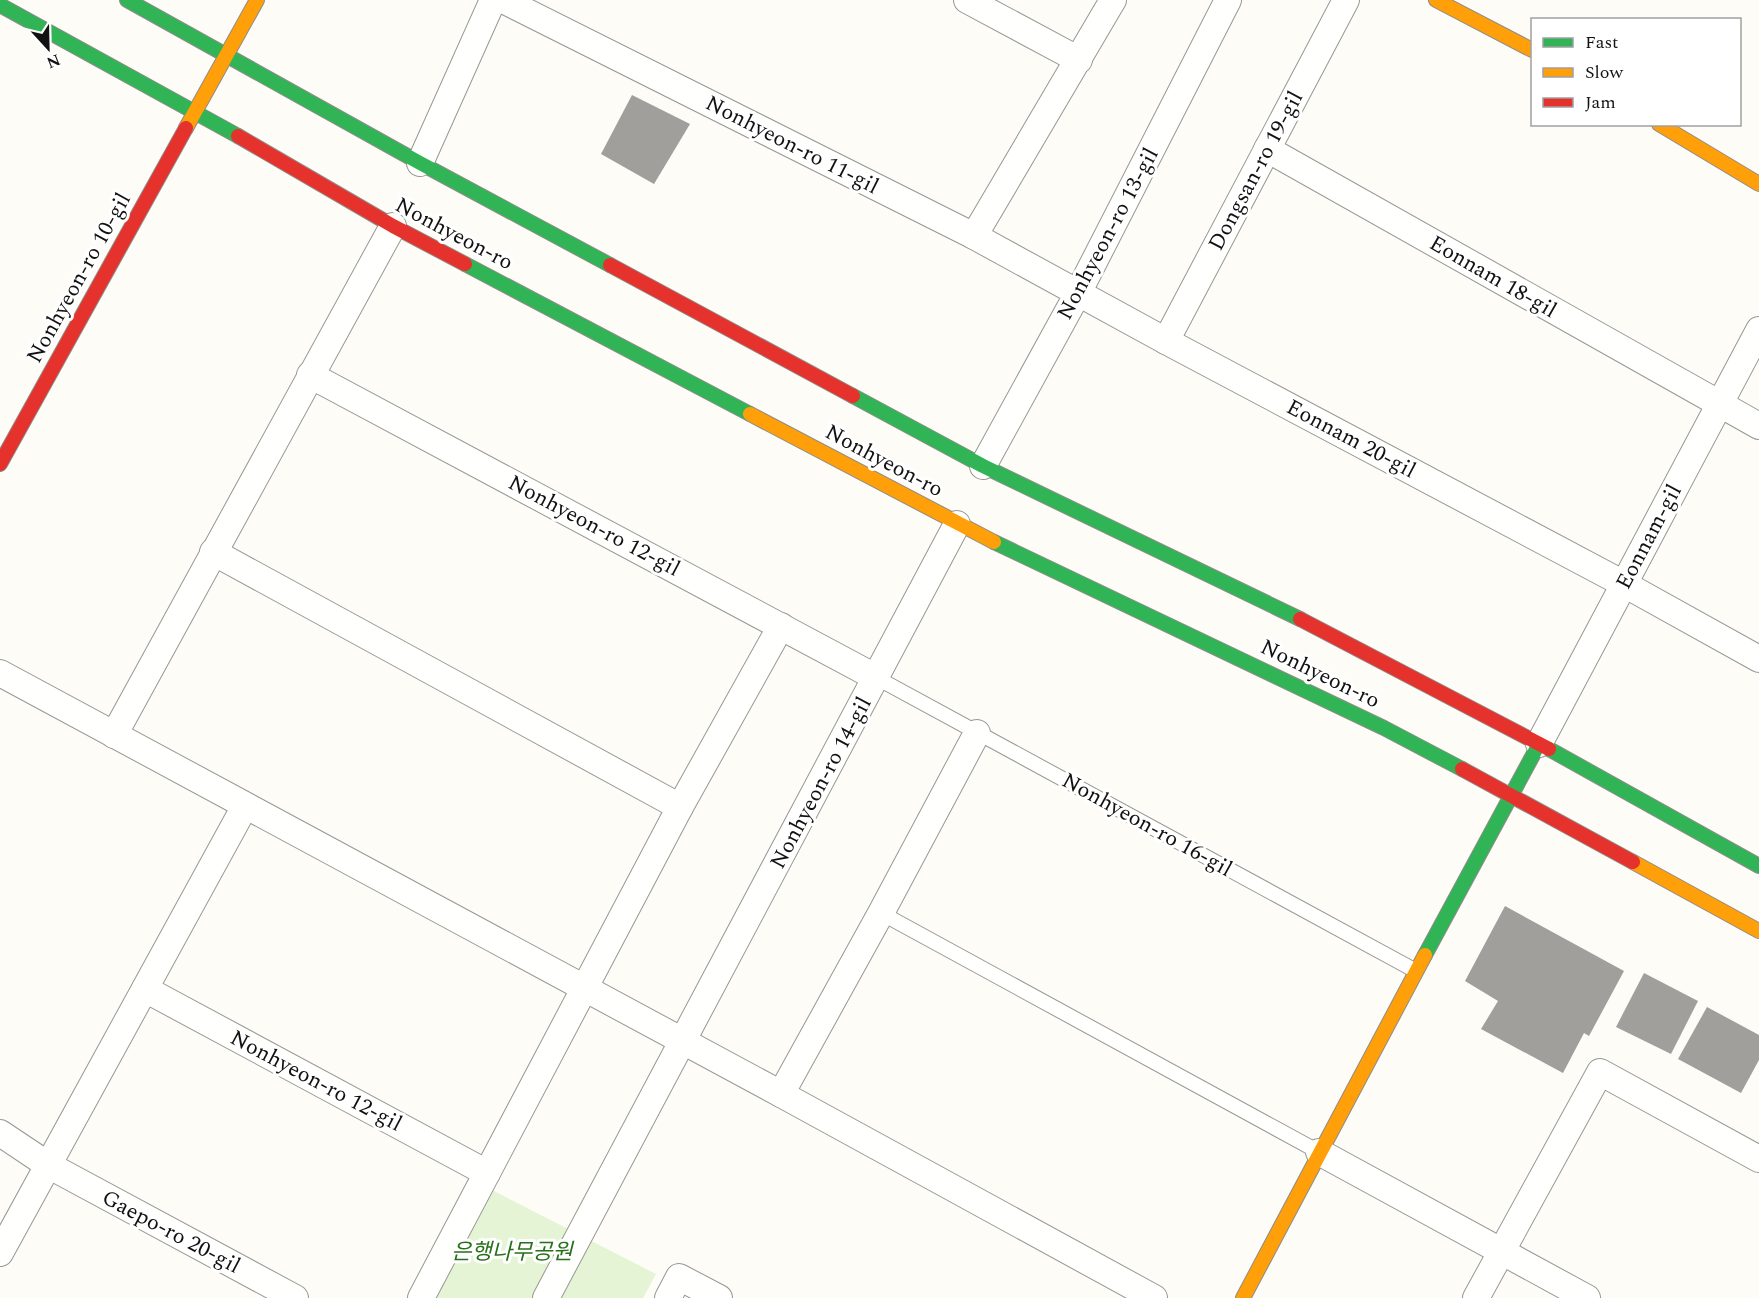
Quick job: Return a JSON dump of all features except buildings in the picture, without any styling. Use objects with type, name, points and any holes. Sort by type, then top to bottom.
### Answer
[{"type":"main road","name":"Nonhyeon-ro","points":[[127,0],[420,163],[983,466],[1320,629],[1539,744],[1759,866]]},
{"type":"main road","name":"Nonhyeon-ro 10-gil","points":[[3,449],[196,112],[257,0]]},
{"type":"main road","points":[[1436,0],[1531,49]]},
{"type":"main road","name":"Nonhyeon-ro","points":[[0,5],[196,112],[393,226],[957,524],[1384,728],[1512,795],[1759,931]]},
{"type":"main road","points":[[1662,126],[1759,184]]},
{"type":"main road","points":[[1243,1298],[1539,744]]},
{"type":"street","points":[[420,163],[493,0]]},
{"type":"street","name":"Nonhyeon-ro 11-gil","points":[[503,0],[974,236],[1078,293]]},
{"type":"street","points":[[967,0],[1079,60]]},
{"type":"street","points":[[974,236],[1113,0]]},
{"type":"street","name":"Nonhyeon-ro 13-gil","points":[[983,466],[1078,293],[1228,0]]},
{"type":"street","name":"Dongsan-ro 19-gil","points":[[1166,341],[1346,0]]},
{"type":"street","name":"Eonnam 18-gil","points":[[1268,150],[1759,426]]},
{"type":"street","points":[[114,735],[393,226]]},
{"type":"street","name":"Eonnam 20-gil","points":[[1078,293],[1624,584],[1759,659]]},
{"type":"street","name":"Eonnam-gil","points":[[1539,744],[1759,330]]},
{"type":"street","name":"Nonhyeon-ro 12-gil","points":[[310,375],[877,678]]},
{"type":"street","name":"Nonhyeon-ro 14-gil","points":[[546,1298],[957,524]]},
{"type":"street","points":[[213,552],[680,807]]},
{"type":"street","points":[[421,1298],[680,807],[781,626]]},
{"type":"street","points":[[0,673],[1154,1298]]},
{"type":"street","points":[[781,1094],[881,914],[977,733]]},
{"type":"street","points":[[0,1253],[246,806]]},
{"type":"street","name":"Nonhyeon-ro 12-gil","points":[[145,989],[488,1173]]},
{"type":"street","points":[[1476,1298],[1600,1072],[1759,1159]]},
{"type":"street","name":"Gaepo-ro 20-gil","points":[[0,1133],[48,1165],[295,1298]]},
{"type":"street","points":[[1319,1152],[1587,1298]]},
{"type":"street","points":[[673,1287],[719,1298]]},
{"type":"lane","name":"Nonhyeon-ro 16-gil","points":[[877,678],[1416,971]]},
{"type":"lane","points":[[881,914],[1319,1152]]},
{"type":"green space","name":"은행나무공원","points":[[492,1190],[656,1274],[643,1298],[432,1298]]},
{"type":"traffic: fast","points":[[127,0],[420,163],[610,265]]},
{"type":"traffic: fast","points":[[0,5],[238,136]]},
{"type":"traffic: fast","points":[[465,264],[750,414]]},
{"type":"traffic: fast","points":[[853,396],[983,466],[1300,619]]},
{"type":"traffic: fast","points":[[994,542],[1384,728],[1462,769]]},
{"type":"traffic: fast","points":[[1425,955],[1539,744]]},
{"type":"traffic: fast","points":[[1549,749],[1759,866]]},
{"type":"traffic: slow","points":[[186,128],[257,0]]},
{"type":"traffic: slow","points":[[1436,0],[1531,49]]},
{"type":"traffic: slow","points":[[1662,126],[1759,184]]},
{"type":"traffic: slow","points":[[750,414],[994,542]]},
{"type":"traffic: slow","points":[[1633,862],[1759,931]]},
{"type":"traffic: slow","points":[[1243,1298],[1425,955]]},
{"type":"traffic: jam","points":[[0,464],[186,128]]},
{"type":"traffic: jam","points":[[238,136],[393,226],[465,264]]},
{"type":"traffic: jam","points":[[610,265],[853,396]]},
{"type":"traffic: jam","points":[[1300,619],[1549,749]]},
{"type":"traffic: jam","points":[[1462,769],[1633,862]]}]
